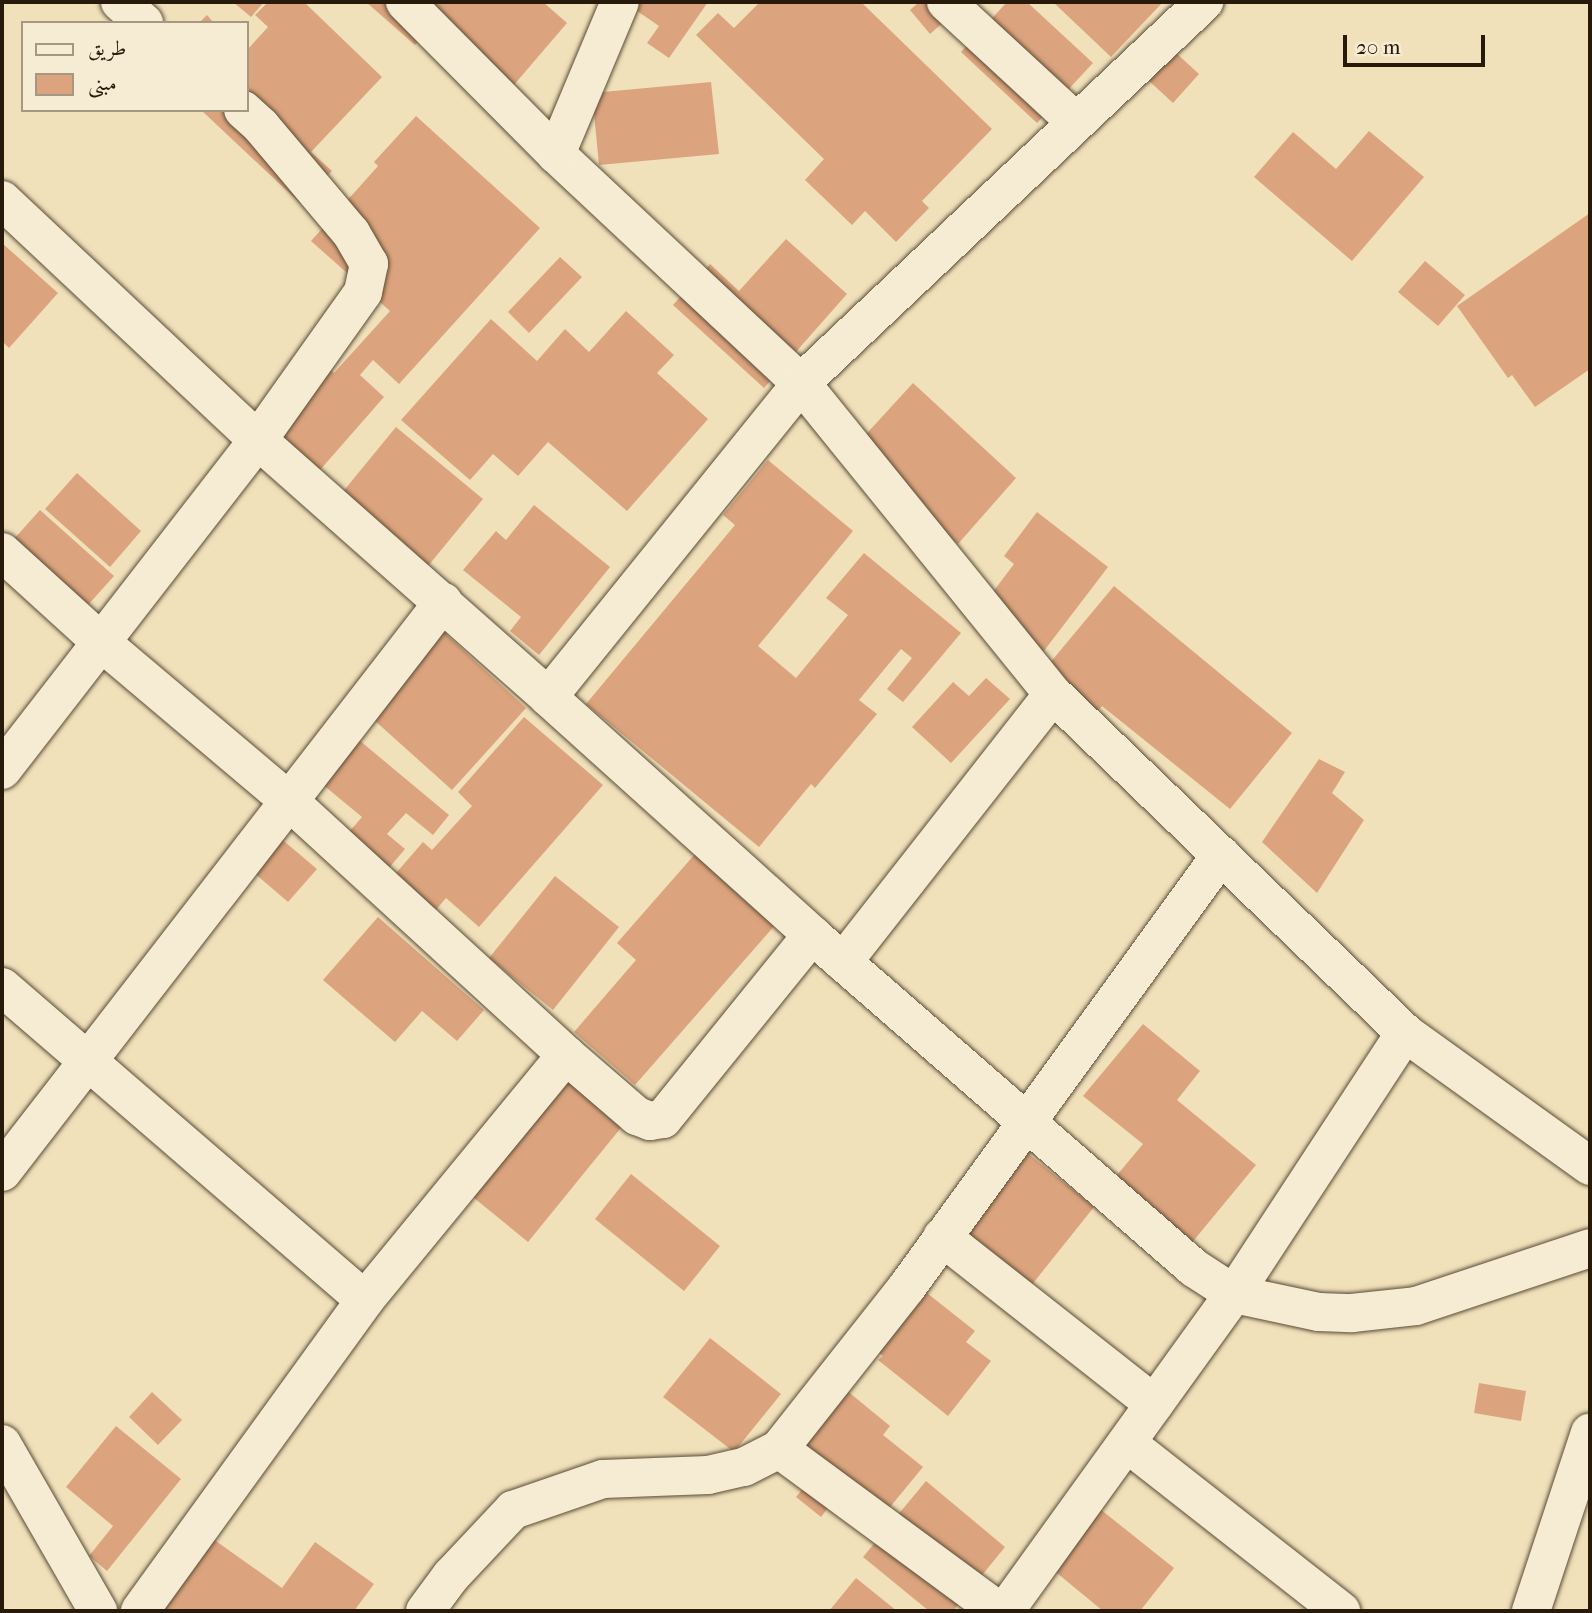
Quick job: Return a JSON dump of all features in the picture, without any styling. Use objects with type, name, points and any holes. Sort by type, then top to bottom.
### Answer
[{"type":"street","points":[[120,2],[142,21]]},
{"type":"street","points":[[405,2],[556,154],[801,383],[1053,694],[1405,1033],[1590,1166]]},
{"type":"street","points":[[556,154],[620,2]]},
{"type":"street","points":[[946,2],[1076,121]]},
{"type":"street","points":[[548,696],[801,383],[1204,2]]},
{"type":"street","points":[[2,770],[258,440],[363,292],[369,264],[351,233],[261,126],[245,112]]},
{"type":"street","points":[[2,200],[258,440],[548,696],[812,935],[1194,1268],[1234,1294],[1319,1312],[1405,1307],[1590,1248]]},
{"type":"street","points":[[2,552],[102,643],[288,800],[566,1055],[638,1116],[650,1121],[663,1119],[812,935]]},
{"type":"street","points":[[2,1172],[443,603]]},
{"type":"street","points":[[843,962],[1053,694]]},
{"type":"street","points":[[425,1611],[451,1576],[513,1510],[603,1479],[708,1475],[744,1467],[779,1450],[942,1237],[1221,855]]},
{"type":"street","points":[[2,987],[365,1300]]},
{"type":"street","points":[[1005,1611],[1234,1294],[1405,1033]]},
{"type":"street","points":[[140,1611],[365,1300],[566,1055]]},
{"type":"street","points":[[942,1237],[1154,1404]]},
{"type":"street","points":[[1531,1611],[1590,1433]]},
{"type":"street","points":[[2,1444],[98,1611]]},
{"type":"street","points":[[1128,1444],[1341,1611]]},
{"type":"street","points":[[779,1450],[999,1611]]},
{"type":"building","points":[[233,2],[264,2],[251,17]]},
{"type":"building","points":[[268,2],[304,2],[382,77],[311,152],[332,171],[301,204],[203,112],[248,112],[248,49],[268,27],[255,15]]},
{"type":"building","points":[[366,2],[543,2],[567,23],[513,86],[437,20],[415,45]]},
{"type":"building","points":[[624,2],[708,2],[669,58],[647,43],[659,26]]},
{"type":"building","points":[[760,2],[861,2],[992,129],[922,201],[929,208],[896,242],[865,211],[852,225],[805,180],[824,159],[696,35],[718,13],[734,28]]},
{"type":"building","points":[[919,2],[930,2],[946,20],[930,34],[910,10]]},
{"type":"building","points":[[1007,2],[1027,2],[1093,63],[1037,123],[961,52]]},
{"type":"building","points":[[1053,2],[1163,2],[1111,57]]},
{"type":"building","points":[[207,15],[212,21],[201,21]]},
{"type":"building","points":[[1174,51],[1199,74],[1173,103],[1148,80]]},
{"type":"building","points":[[711,82],[719,154],[599,165],[592,93]]},
{"type":"building","points":[[416,116],[540,228],[399,384],[373,360],[360,375],[384,397],[320,470],[260,416],[315,355],[334,373],[390,311],[311,241],[378,166],[374,162]]},
{"type":"building","points":[[1369,131],[1424,177],[1352,261],[1254,177],[1293,132],[1336,169]]},
{"type":"building","points":[[1590,213],[1590,369],[1535,407],[1512,375],[1508,378],[1457,306]]},
{"type":"building","points":[[786,239],[847,294],[764,388],[673,305],[710,264],[739,291]]},
{"type":"building","points":[[2,243],[58,293],[9,348],[2,341]]},
{"type":"building","points":[[560,257],[582,277],[529,333],[508,312]]},
{"type":"building","points":[[1425,261],[1465,295],[1438,326],[1398,292]]},
{"type":"building","points":[[626,311],[674,355],[657,373],[708,419],[627,511],[548,442],[518,476],[493,454],[470,480],[401,420],[491,319],[537,361],[565,329],[589,352]]},
{"type":"building","points":[[913,383],[1016,478],[958,544],[847,455]]},
{"type":"building","points":[[396,427],[483,499],[428,566],[341,494]]},
{"type":"building","points":[[768,460],[853,531],[758,646],[796,678],[848,615],[826,598],[864,553],[961,633],[903,702],[887,689],[912,658],[901,649],[859,700],[877,714],[815,788],[811,784],[759,847],[586,704],[735,525],[723,515]]},
{"type":"building","points":[[77,473],[141,531],[110,567],[45,509]]},
{"type":"building","points":[[534,505],[610,567],[539,655],[510,631],[521,617],[463,570],[496,531],[506,540]]},
{"type":"building","points":[[40,510],[114,576],[88,605],[13,540]]},
{"type":"building","points":[[1037,512],[1108,567],[1037,660],[977,613],[1014,564],[1004,556]]},
{"type":"building","points":[[1114,586],[1292,733],[1230,809],[1102,706],[1096,713],[1044,670]]},
{"type":"building","points":[[439,628],[526,708],[452,790],[364,711]]},
{"type":"building","points":[[986,678],[1010,699],[951,763],[912,727],[953,682],[969,696]]},
{"type":"building","points":[[524,717],[603,785],[479,927],[446,898],[424,924],[383,888],[423,842],[432,850],[472,806],[458,792]]},
{"type":"building","points":[[353,735],[449,815],[433,835],[406,813],[387,834],[405,849],[383,875],[342,840],[362,817],[316,779]]},
{"type":"building","points":[[1319,759],[1345,772],[1332,793],[1364,820],[1317,893],[1262,842]]},
{"type":"building","points":[[272,831],[317,869],[288,902],[244,864]]},
{"type":"building","points":[[695,854],[776,924],[635,1085],[574,1032],[636,960],[617,943]]},
{"type":"building","points":[[555,876],[619,927],[553,1010],[489,958]]},
{"type":"building","points":[[378,917],[484,1010],[457,1041],[422,1011],[395,1042],[323,980]]},
{"type":"building","points":[[1143,1024],[1200,1071],[1177,1100],[1256,1165],[1190,1245],[1112,1181],[1143,1144],[1083,1096]]},
{"type":"building","points":[[548,1063],[624,1124],[528,1242],[452,1180]]},
{"type":"building","points":[[1004,1134],[1094,1207],[1030,1287],[940,1213]]},
{"type":"building","points":[[631,1174],[720,1246],[684,1291],[595,1219]]},
{"type":"building","points":[[908,1278],[975,1331],[966,1342],[991,1361],[948,1416],[878,1360],[883,1356],[861,1339]]},
{"type":"building","points":[[710,1338],[781,1394],[734,1452],[663,1397]]},
{"type":"building","points":[[1479,1383],[1526,1391],[1521,1421],[1474,1413]]},
{"type":"building","points":[[840,1385],[890,1426],[883,1435],[923,1467],[872,1529],[835,1499],[821,1517],[796,1497],[815,1474],[787,1452]]},
{"type":"building","points":[[152,1392],[182,1420],[158,1445],[129,1417]]},
{"type":"building","points":[[116,1426],[181,1479],[107,1571],[89,1556],[113,1526],[66,1487]]},
{"type":"building","points":[[926,1481],[1005,1547],[953,1611],[929,1611],[863,1557]]},
{"type":"building","points":[[1100,1509],[1174,1568],[1140,1611],[1103,1611],[1052,1569]]},
{"type":"building","points":[[206,1534],[282,1588],[315,1542],[374,1584],[354,1611],[150,1611]]},
{"type":"building","points":[[856,1578],[897,1611],[829,1611]]}]
